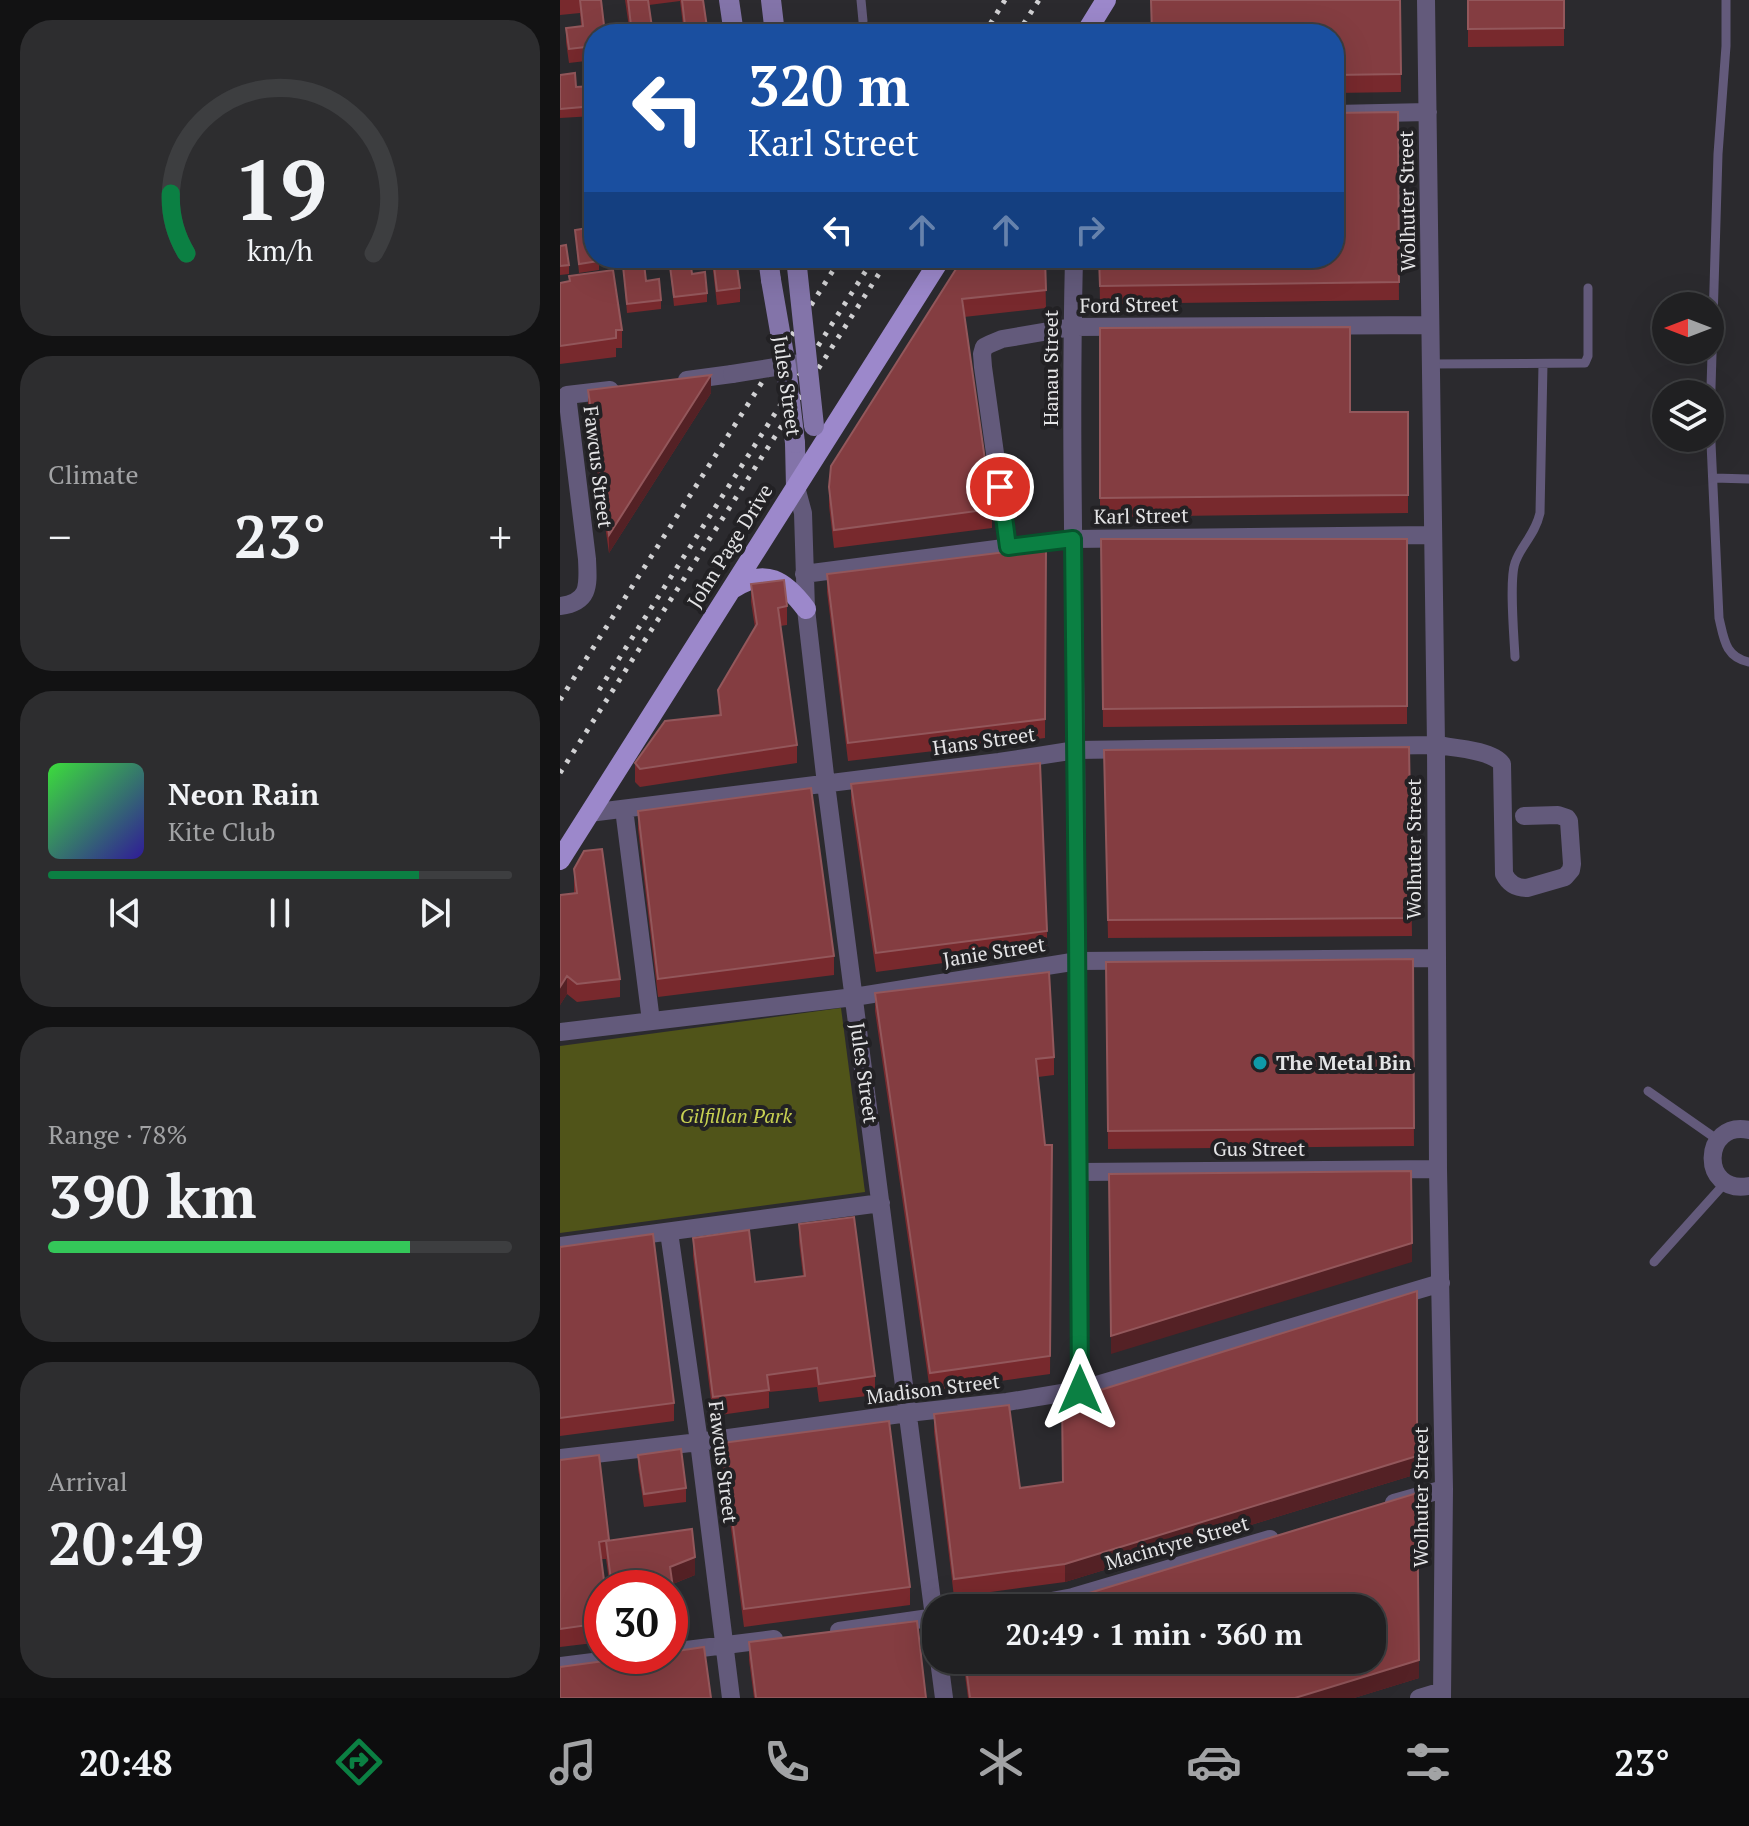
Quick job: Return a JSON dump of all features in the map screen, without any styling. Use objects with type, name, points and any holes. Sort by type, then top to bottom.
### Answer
[{"type":"main road","points":[[729,0],[733,24]]},
{"type":"main road","points":[[771,0],[774,24]]},
{"type":"main road","points":[[1091,24],[1106,0]]},
{"type":"main road","name":"Jules Street","points":[[769,268],[786,366],[795,443],[796,487]]},
{"type":"main road","name":"Jules Street","points":[[798,268],[814,426],[814,461]]},
{"type":"main road","name":"John Page Drive","points":[[560,860],[935,268]]},
{"type":"main road","points":[[732,589],[744,581],[774,580],[788,587],[806,609]]},
{"type":"street","name":"Wolhuter Street","points":[[1426,0],[1444,1489],[1442,1694]]},
{"type":"street","points":[[1344,114],[1428,112]]},
{"type":"street","name":"Hanau Street","points":[[1074,268],[1080,1390]]},
{"type":"street","name":"Ford Street","points":[[1008,547],[982,354],[984,347],[1002,339],[1072,327],[1430,325]]},
{"type":"street","points":[[672,382],[808,362]]},
{"type":"street","name":"Fawcus Street","points":[[560,606],[579,601],[586,592],[588,581],[567,395],[627,387]]},
{"type":"street","name":"Jules Street","points":[[814,461],[803,513],[806,609],[931,1594]]},
{"type":"street","name":"Jules Street","points":[[796,487],[803,513]]},
{"type":"street","name":"Karl Street","points":[[804,574],[1073,539],[1432,535]]},
{"type":"street","name":"Hans Street","points":[[589,813],[1076,750],[1436,745],[1487,754],[1496,757],[1502,764],[1504,874],[1511,884],[1527,888],[1565,877],[1572,864],[1567,818],[1558,815],[1524,816]]},
{"type":"street","points":[[624,809],[651,1021]]},
{"type":"street","name":"Janie Street","points":[[560,1032],[854,997],[1078,961],[1437,958]]},
{"type":"street","points":[[1749,1130],[1728,1131],[1712,1151],[1712,1163],[1725,1183],[1739,1188],[1749,1186]]},
{"type":"street","name":"Gus Street","points":[[1079,1172],[1438,1169]]},
{"type":"street","points":[[560,1246],[881,1203]]},
{"type":"street","name":"Fawcus Street","points":[[669,1232],[731,1698]]},
{"type":"street","name":"Madison Street","points":[[560,1458],[1007,1402],[1080,1390],[1441,1283]]},
{"type":"street","points":[[1371,1510],[1444,1489]]},
{"type":"street","name":"Macintyre Street","points":[[1083,1594],[1284,1534]]},
{"type":"street","points":[[816,1634],[922,1623]]},
{"type":"street","points":[[688,1650],[785,1638]]},
{"type":"street","points":[[560,1666],[584,1663]]},
{"type":"street","points":[[941,1674],[944,1698]]},
{"type":"street","points":[[1419,1698],[1442,1694]]},
{"type":"lane","points":[[861,0],[863,21]]},
{"type":"lane","points":[[1726,0],[1710,421],[1719,618],[1725,645],[1737,659],[1749,662]]},
{"type":"lane","points":[[1430,364],[1585,363],[1588,356],[1588,288]]},
{"type":"lane","points":[[1515,657],[1515,563],[1537,528],[1540,513],[1543,364]]},
{"type":"lane","points":[[1714,478],[1749,479]]},
{"type":"lane","points":[[1648,1091],[1718,1140]]},
{"type":"lane","points":[[1654,1262],[1725,1183]]},
{"type":"green space","name":"Gilfillan Park","points":[[841,1008],[865,1192],[560,1233],[560,1046]]},
{"type":"building","points":[[580,0],[601,0],[604,24],[584,24],[584,47],[569,49],[566,28],[583,26]]},
{"type":"building","points":[[628,0],[648,0],[652,24],[631,24]]},
{"type":"building","points":[[682,0],[703,0],[707,24],[685,24]]},
{"type":"building","points":[[1151,0],[1400,0],[1401,74],[1344,75],[1344,24],[1152,24]]},
{"type":"building","points":[[1468,0],[1564,0],[1564,28],[1468,29]]},
{"type":"building","points":[[575,73],[576,87],[584,87],[584,107],[560,109],[560,75]]},
{"type":"building","points":[[1398,112],[1399,282],[1100,286],[1099,268],[1344,268],[1344,113]]},
{"type":"building","points":[[584,229],[584,263],[579,264],[575,230]]},
{"type":"building","points":[[566,245],[569,265],[560,266],[560,246]]},
{"type":"building","points":[[623,268],[645,268],[646,281],[659,279],[661,300],[627,304]]},
{"type":"building","points":[[670,268],[691,268],[692,274],[705,272],[707,293],[674,297]]},
{"type":"building","points":[[714,268],[737,268],[740,288],[717,291]]},
{"type":"building","points":[[957,268],[1045,268],[1046,290],[962,299],[992,509],[834,530],[829,487],[831,466]]},
{"type":"building","points":[[613,270],[622,330],[616,330],[616,338],[560,346],[560,283],[570,281],[569,276]]},
{"type":"building","points":[[1350,327],[1350,412],[1408,412],[1408,495],[1100,498],[1100,328]]},
{"type":"building","points":[[711,375],[609,535],[588,390]]},
{"type":"building","points":[[1101,539],[1407,539],[1407,706],[1103,709]]},
{"type":"building","points":[[1046,547],[1045,719],[848,743],[827,574]]},
{"type":"building","points":[[784,580],[787,606],[778,608],[797,745],[640,769],[635,763],[665,721],[721,715],[718,690],[757,624],[751,584]]},
{"type":"building","points":[[1409,747],[1412,918],[1108,920],[1104,750]]},
{"type":"building","points":[[1040,763],[1047,931],[876,953],[851,784]]},
{"type":"building","points":[[811,788],[834,956],[658,979],[638,811]]},
{"type":"building","points":[[602,849],[620,979],[577,984],[567,976],[560,987],[560,895],[577,893],[574,869],[584,851]]},
{"type":"building","name":"The Metal Bin","points":[[1413,959],[1414,1128],[1108,1131],[1106,962]]},
{"type":"building","points":[[1049,972],[1054,1057],[1036,1059],[1045,1145],[1052,1145],[1050,1356],[930,1373],[875,993]]},
{"type":"building","points":[[1411,1171],[1412,1243],[1111,1336],[1109,1174]]},
{"type":"building","points":[[854,1217],[875,1376],[819,1384],[817,1368],[767,1375],[769,1390],[713,1397],[693,1238],[749,1230],[755,1282],[805,1276],[799,1224]]},
{"type":"building","points":[[653,1234],[674,1403],[560,1418],[560,1247]]},
{"type":"building","points":[[1417,1291],[1417,1456],[1065,1564],[954,1579],[934,1414],[1009,1405],[1020,1488],[1063,1482],[1062,1402]]},
{"type":"building","points":[[889,1421],[910,1587],[744,1609],[722,1443]]},
{"type":"building","points":[[681,1449],[686,1488],[644,1494],[638,1455]]},
{"type":"building","points":[[599,1455],[609,1540],[599,1542],[603,1570],[584,1570],[584,1626],[560,1629],[560,1460]]},
{"type":"building","points":[[1417,1493],[1419,1660],[1386,1670],[1386,1594],[1086,1594]]},
{"type":"building","points":[[692,1529],[695,1557],[670,1567],[670,1570],[610,1570],[606,1541]]},
{"type":"building","points":[[917,1621],[926,1698],[756,1698],[749,1642]]},
{"type":"building","points":[[704,1647],[711,1698],[560,1698],[560,1667],[584,1664],[584,1674],[688,1674],[688,1649]]},
{"type":"building","points":[[967,1674],[1373,1674],[1295,1698],[970,1698]]},
{"type":"railway","points":[[990,24],[1005,0]]},
{"type":"railway","points":[[1023,24],[1039,0]]},
{"type":"railway","points":[[560,700],[835,268]]},
{"type":"railway","points":[[599,690],[868,268]]},
{"type":"railway","points":[[560,773],[883,268]]},
{"type":"place","name":"The Metal Bin","points":[[1260,1063]]},
{"type":"route","points":[[1000,487],[1008,547],[1073,539],[1080,1390]]}]
